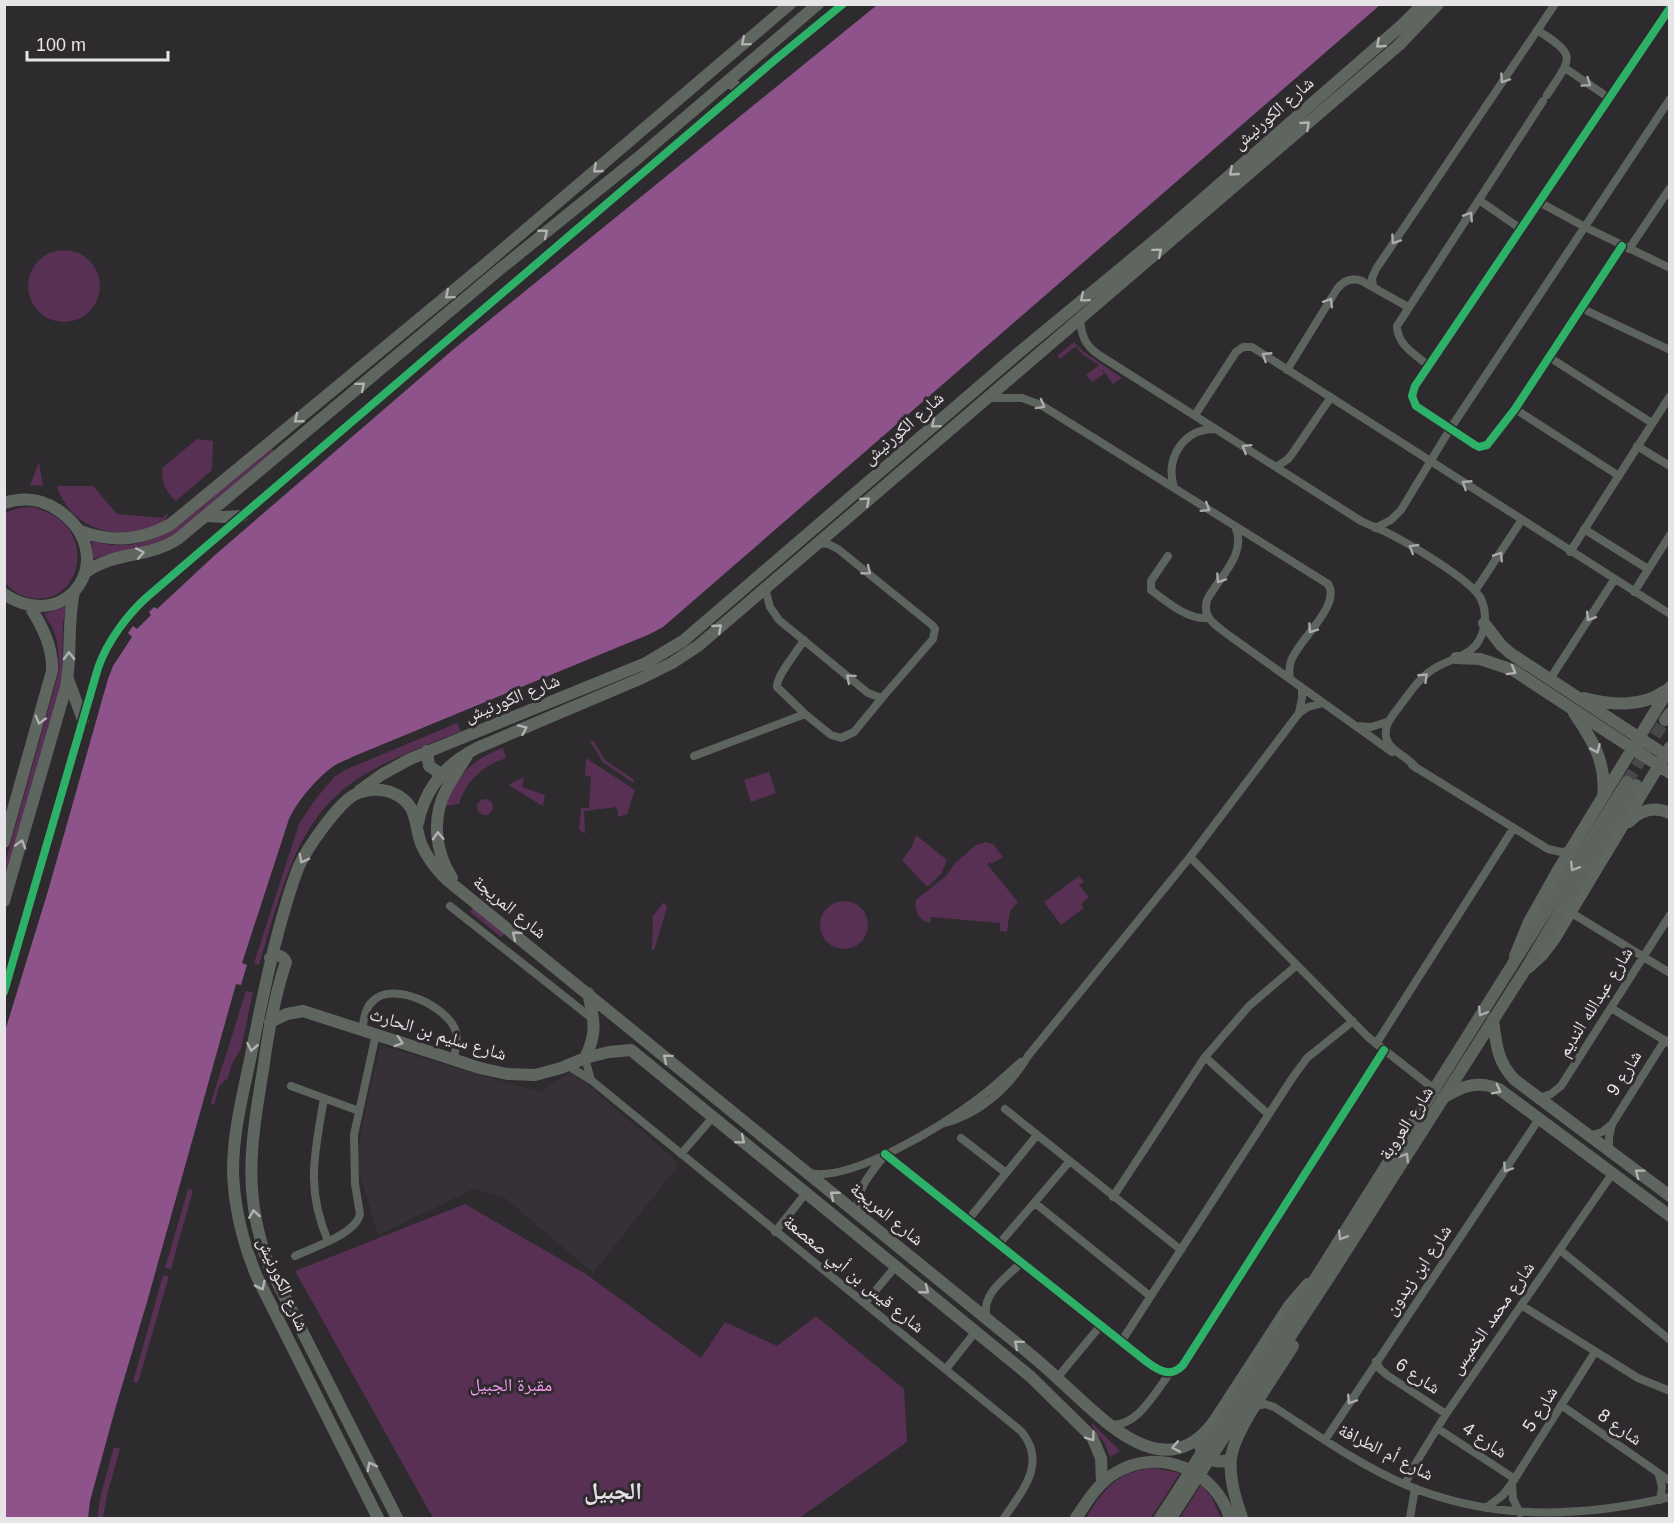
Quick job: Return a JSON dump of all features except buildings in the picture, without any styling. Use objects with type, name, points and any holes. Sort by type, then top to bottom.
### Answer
[{"type":"main road","points":[[78,531],[120,540],[142,537],[171,524],[474,274],[790,4]]},
{"type":"main road","points":[[86,572],[114,557],[161,548],[179,538],[507,263],[639,157],[818,4]]},
{"type":"main road","name":"شارع الكورنيش","points":[[378,1518],[257,1277],[248,1255],[238,1218],[234,1171],[236,1128],[270,958],[299,866],[316,836],[354,795],[395,767],[646,663],[683,641],[1016,355],[1160,236],[1402,25],[1423,4]]},
{"type":"main road","name":"شارع الكورنيش","points":[[418,830],[428,792],[441,774],[459,758],[642,678],[672,663],[698,646],[1080,316],[1155,255],[1399,45],[1438,4]]},
{"type":"main road","points":[[767,47],[776,59]]},
{"type":"main road","points":[[729,80],[739,90]]},
{"type":"main road","points":[[639,157],[651,139],[692,104],[692,98],[686,93]]},
{"type":"main road","points":[[4,503],[24,500],[42,502],[63,515],[78,531],[87,551],[86,572],[81,584],[74,592],[53,605],[29,605],[4,594]]},
{"type":"main road","points":[[206,516],[224,518],[242,516]]},
{"type":"main road","points":[[4,901],[67,678],[69,628],[74,592]]},
{"type":"main road","points":[[4,842],[52,671],[51,652],[46,636],[29,605]]},
{"type":"main road","points":[[1484,623],[1506,649],[1577,697],[1636,743]]},
{"type":"main road","points":[[1456,658],[1480,659],[1502,665],[1570,708],[1666,760],[1617,833],[1549,947],[1525,970]]},
{"type":"main road","points":[[67,678],[83,720]]},
{"type":"main road","points":[[1577,697],[1607,703],[1631,704],[1654,698],[1670,687]]},
{"type":"main road","points":[[1513,963],[1529,922],[1557,872],[1670,687]]},
{"type":"main road","points":[[1570,708],[1592,738],[1600,757],[1604,777],[1603,797]]},
{"type":"main road","points":[[427,752],[429,766],[441,774]]},
{"type":"main road","points":[[459,890],[441,856],[437,828],[439,809],[446,790],[469,752]]},
{"type":"main road","name":"شارع العروبة","points":[[1171,1518],[1206,1445],[1323,1277],[1438,1093],[1513,963],[1631,783],[1525,970],[1494,1019],[1438,1093]]},
{"type":"main road","name":"شارع المريجة","points":[[354,795],[374,789],[393,793],[409,806],[432,864],[446,879],[987,1319],[1058,1378],[1108,1425],[1135,1442],[1154,1448],[1206,1445],[1215,1420],[1289,1306],[1302,1290],[1323,1277]]},
{"type":"main road","points":[[1617,833],[1634,817],[1645,811],[1659,810],[1670,813]]},
{"type":"main road","name":"شارع الكورنيش","points":[[270,958],[275,955],[280,956],[286,962],[270,1022],[252,1136],[251,1195],[255,1221],[269,1266],[398,1518]]},
{"type":"main road","points":[[585,1058],[593,1039],[594,1020],[588,993]]},
{"type":"main road","name":"شارع سليم بن الحارث","points":[[270,1022],[286,1014],[303,1011],[494,1072],[521,1076],[542,1074],[609,1052],[631,1050]]},
{"type":"main road","points":[[1494,1019],[1496,1046],[1503,1065],[1515,1080],[1670,1196]]},
{"type":"main road","name":"شارع المريجة","points":[[631,1050],[1019,1365],[1092,1437],[1101,1458],[1102,1482]]},
{"type":"main road","points":[[659,1073],[668,1076],[692,1093],[697,1091],[699,1084]]},
{"type":"main road","points":[[1438,1093],[1463,1086],[1484,1084],[1499,1089],[1670,1216]]},
{"type":"main road","points":[[1539,1119],[1548,1114],[1564,1117]]},
{"type":"main road","points":[[1242,1518],[1232,1480],[1231,1459],[1239,1433],[1320,1304],[1323,1277]]},
{"type":"main road","points":[[1019,1365],[1029,1368],[1045,1379],[1058,1378]]},
{"type":"main road","points":[[1206,1445],[1201,1450],[1210,1459],[1223,1462],[1231,1459]]},
{"type":"main road","points":[[1076,1518],[1102,1482],[1113,1474],[1139,1463],[1166,1462],[1198,1475],[1214,1488],[1230,1518]]},
{"type":"main road","name":"شارع العروبة","points":[[1160,1518],[1184,1490]]},
{"type":"street","points":[[4,992],[100,662],[130,615],[147,597],[739,90],[843,4]]},
{"type":"street","points":[[1373,287],[1372,278],[1376,269],[1554,4]]},
{"type":"street","points":[[1670,8],[1412,392],[1416,406],[1475,445],[1484,447],[1491,442],[1581,308],[1670,188]]},
{"type":"street","points":[[1429,366],[1400,340],[1397,326],[1565,68],[1567,59],[1564,50],[1537,30]]},
{"type":"street","points":[[1565,68],[1609,98]]},
{"type":"street","points":[[1375,528],[1391,520],[1401,510],[1450,429],[1670,99]]},
{"type":"street","points":[[1483,194],[1521,230]]},
{"type":"street","points":[[1539,202],[1670,268]]},
{"type":"street","points":[[1287,370],[1341,284],[1357,279],[1408,307]]},
{"type":"street","points":[[1581,308],[1670,350]]},
{"type":"street","points":[[1080,316],[1083,339],[1090,349],[1375,528],[1388,533],[1433,560],[1475,591],[1483,604],[1484,623],[1476,645],[1424,676],[1388,722],[1386,735],[1388,743],[1410,760],[1416,768]]},
{"type":"street","points":[[1195,416],[1236,352],[1243,347],[1255,349],[1670,614]]},
{"type":"street","points":[[1549,357],[1653,423]]},
{"type":"street","points":[[984,399],[1011,396],[1033,401],[1325,582],[1331,591],[1330,603],[1294,654],[1289,670],[1290,679]]},
{"type":"street","points":[[1570,552],[1670,396]]},
{"type":"street","points":[[1276,467],[1288,459],[1330,397]]},
{"type":"street","points":[[1515,409],[1619,476]]},
{"type":"street","points":[[1174,488],[1171,475],[1172,462],[1180,444],[1197,432],[1216,429]]},
{"type":"street","points":[[1637,446],[1670,466]]},
{"type":"street","points":[[1475,591],[1518,518]]},
{"type":"street","points":[[1235,526],[1240,538],[1239,550],[1207,600],[1205,609],[1208,618],[1416,768],[1548,849],[1561,852],[1570,851]]},
{"type":"street","points":[[1584,529],[1648,568]]},
{"type":"street","points":[[1634,592],[1670,535]]},
{"type":"street","points":[[804,640],[776,683],[779,691],[831,735],[846,737],[854,732],[933,639],[935,630],[932,625],[838,549],[828,544],[817,543]]},
{"type":"street","points":[[1168,556],[1151,581],[1152,590],[1188,614],[1201,619],[1208,618]]},
{"type":"street","points":[[1550,679],[1614,580]]},
{"type":"street","points":[[765,588],[773,614],[868,693],[882,698]]},
{"type":"street","points":[[1299,713],[1302,688]]},
{"type":"street","points":[[807,1172],[819,1175],[839,1173],[885,1154],[941,1124],[987,1092],[1028,1056],[1190,857],[1299,713],[1308,707],[1323,703]]},
{"type":"street","points":[[694,756],[805,714]]},
{"type":"street","points":[[1354,725],[1371,727],[1388,722]]},
{"type":"street","points":[[1376,1044],[1513,829]]},
{"type":"street","points":[[1548,849],[1556,862],[1557,872]]},
{"type":"street","points":[[1190,857],[1376,1044],[1438,1093]]},
{"type":"street","name":"شارع المريجة","points":[[450,906],[594,1020]]},
{"type":"street","points":[[1570,912],[1670,973]]},
{"type":"street","name":"شارع عبدالله النديم","points":[[1539,1098],[1551,1094],[1561,1086],[1670,915]]},
{"type":"street","points":[[1113,1197],[1205,1057],[1250,1006],[1297,965]]},
{"type":"street","points":[[362,1030],[369,1005],[380,996],[394,994],[422,999],[434,1007],[454,1028],[456,1035],[454,1059]]},
{"type":"street","points":[[1611,1008],[1667,1041]]},
{"type":"street","points":[[1121,1342],[1293,1077],[1307,1058],[1353,1021]]},
{"type":"street","points":[[296,1256],[352,1228],[356,1225],[360,1214],[353,1160],[354,1135],[376,1034]]},
{"type":"street","name":"شارع 9","points":[[1589,1136],[1602,1132],[1612,1124],[1667,1041]]},
{"type":"street","points":[[885,1154],[1159,1371],[1175,1372],[1183,1365],[1384,1050]]},
{"type":"street","points":[[1205,1057],[1268,1114]]},
{"type":"street","points":[[585,1058],[591,1080]]},
{"type":"street","name":"شارع قيس بن أبي صعصعة","points":[[567,1065],[591,1080],[1017,1427],[1029,1442],[1033,1463],[1031,1476],[1007,1517]]},
{"type":"street","points":[[291,1086],[359,1111]]},
{"type":"street","points":[[324,1098],[313,1174],[316,1208],[328,1241]]},
{"type":"street","points":[[1005,1109],[1180,1250]]},
{"type":"street","points":[[681,1154],[713,1117]]},
{"type":"street","name":"شارع ابن زيدون","points":[[1325,1440],[1539,1119]]},
{"type":"street","name":"شارع 9","points":[[1609,1150],[1612,1124]]},
{"type":"street","points":[[968,1220],[1036,1135]]},
{"type":"street","points":[[961,1138],[1006,1173]]},
{"type":"street","points":[[858,1214],[858,1200],[862,1186],[885,1154]]},
{"type":"street","points":[[999,1244],[1069,1162]]},
{"type":"street","name":"شارع محمد الخميس","points":[[1405,1484],[1446,1414],[1612,1174]]},
{"type":"street","points":[[775,1232],[806,1193]]},
{"type":"street","points":[[1035,1203],[1150,1296]]},
{"type":"street","points":[[1560,1250],[1670,1340]]},
{"type":"street","points":[[987,1319],[985,1306],[987,1297],[1022,1262]]},
{"type":"street","points":[[865,1304],[896,1266]]},
{"type":"street","points":[[1521,1305],[1647,1383],[1669,1389]]},
{"type":"street","points":[[1058,1378],[1101,1325]]},
{"type":"street","points":[[946,1369],[976,1331]]},
{"type":"street","name":"شارع 5","points":[[1486,1508],[1503,1495],[1513,1481],[1595,1352]]},
{"type":"street","name":"شارع 6","points":[[1376,1361],[1387,1375],[1446,1414]]},
{"type":"street","points":[[1108,1425],[1125,1424],[1135,1418],[1170,1373]]},
{"type":"street","points":[[1267,1389],[1274,1407]]},
{"type":"street","name":"شارع أم الطرافة","points":[[1256,1406],[1265,1404],[1274,1407],[1368,1466],[1405,1484],[1454,1502],[1520,1513],[1557,1516],[1610,1509],[1670,1497]]},
{"type":"street","name":"شارع 8","points":[[1561,1406],[1670,1481]]},
{"type":"street","name":"شارع 4","points":[[1437,1428],[1513,1481]]},
{"type":"street","points":[[1659,1475],[1662,1487],[1660,1500]]},
{"type":"street","points":[[1513,1481],[1513,1499],[1520,1513]]},
{"type":"street","points":[[1410,1518],[1415,1488]]},
{"type":"shaded area","points":[[877,5],[1380,5],[663,627],[352,757],[333,766],[313,784],[289,819],[242,963],[247,965],[241,985],[236,984],[116,1406],[90,1501],[88,1518],[5,1518],[5,1031],[48,891],[108,679],[113,666],[132,637],[128,633],[133,626],[137,629],[151,615],[149,612],[154,607],[157,609],[215,555],[455,348]]},
{"type":"shaded area","points":[[380,1045],[539,1092],[572,1071],[674,1159],[677,1167],[593,1273],[505,1198],[474,1189],[378,1235],[357,1164],[362,1127]]},
{"type":"green space","points":[[64,250],[84,256],[94,266],[100,286],[94,306],[84,316],[64,322],[44,316],[34,306],[28,286],[34,266],[44,256]]},
{"type":"green space","points":[[1074,342],[1084,352],[1122,378],[1113,384],[1102,369],[1104,374],[1092,382],[1086,375],[1099,365],[1082,354],[1076,346],[1060,359],[1057,356]]},
{"type":"green space","points":[[197,439],[213,441],[212,470],[176,501],[165,486],[162,468]]},
{"type":"green space","points":[[271,447],[274,451],[181,530],[146,547],[93,559],[92,541],[111,545],[129,545],[145,542],[174,528]]},
{"type":"green space","points":[[39,462],[43,486],[30,485]]},
{"type":"green space","points":[[57,486],[93,486],[117,514],[162,518],[168,513],[165,520],[160,523],[138,531],[123,533],[95,528],[72,512]]},
{"type":"green space","points":[[32,507],[55,517],[70,531],[77,548],[77,565],[71,581],[59,593],[43,599],[21,595],[5,583],[4,513]]},
{"type":"green space","points":[[66,606],[63,624],[62,679],[5,881],[5,863],[58,675],[57,643],[44,614]]},
{"type":"green space","points":[[457,723],[461,731],[378,767],[353,782],[333,799],[316,819],[291,864],[259,965],[254,963],[299,824],[334,777],[345,770]]},
{"type":"green space","points":[[593,740],[605,760],[634,780],[633,783],[603,762],[590,741]]},
{"type":"green space","points":[[503,748],[506,758],[497,761],[476,775],[466,788],[459,804],[446,806],[454,786],[467,770],[483,757]]},
{"type":"green space","points":[[586,758],[635,790],[627,814],[618,817],[617,807],[584,811],[585,834],[579,830],[581,808],[589,808],[591,777],[585,775]]},
{"type":"green space","points":[[769,772],[776,793],[751,802],[744,780]]},
{"type":"green space","points":[[524,777],[522,787],[545,795],[543,806],[510,786]]},
{"type":"green space","points":[[485,799],[491,801],[493,807],[491,813],[485,815],[479,813],[477,807],[479,801]]},
{"type":"green space","points":[[916,835],[947,860],[941,874],[927,887],[902,860],[912,846]]},
{"type":"green space","points":[[985,842],[993,844],[1003,857],[987,864],[1018,902],[1010,911],[1007,932],[1000,931],[1000,923],[931,917],[930,923],[923,920],[918,915],[916,900],[946,876],[955,863],[976,845]]},
{"type":"green space","points":[[1079,876],[1084,882],[1079,885],[1089,897],[1081,904],[1084,908],[1061,925],[1044,902]]},
{"type":"green space","points":[[844,901],[861,908],[868,925],[861,942],[844,949],[827,942],[820,925],[827,908]]},
{"type":"green space","points":[[664,902],[667,908],[654,950],[652,950],[653,916]]},
{"type":"green space","points":[[473,908],[505,933],[501,937],[470,912]]},
{"type":"green space","points":[[246,991],[253,992],[241,1049],[232,1064],[228,1078],[219,1086],[214,1106],[211,1102]]},
{"type":"green space","points":[[188,1189],[193,1190],[171,1269],[165,1268]]},
{"type":"green space","name":"مقبرة الجبيل","points":[[465,1204],[586,1274],[701,1358],[725,1322],[777,1346],[816,1316],[904,1389],[907,1442],[799,1518],[433,1518],[295,1271]]},
{"type":"green space","points":[[163,1275],[169,1276],[138,1383],[133,1382]]},
{"type":"green space","points":[[1093,1424],[1120,1451],[1110,1457],[1105,1444],[1091,1425]]},
{"type":"green space","points":[[114,1447],[120,1449],[103,1518],[97,1518],[101,1494]]},
{"type":"green space","points":[[1154,1468],[1180,1473],[1151,1518],[1086,1518],[1099,1498],[1121,1477]]},
{"type":"green space","points":[[1201,1485],[1212,1498],[1221,1518],[1180,1518]]},
{"type":"tunnel","points":[[1627,782],[1665,720]]},
{"type":"cycle path","points":[[4,992],[98,668],[112,639],[132,612],[843,4]]},
{"type":"cycle path","points":[[1622,246],[1515,409],[1487,445],[1479,447],[1475,445],[1416,406],[1412,396],[1415,386],[1670,8]]},
{"type":"cycle path","points":[[885,1154],[1147,1362],[1160,1370],[1170,1372],[1183,1365],[1384,1050]]},
{"type":"district","name":"الجبيل","points":[[613,1490]]}]
